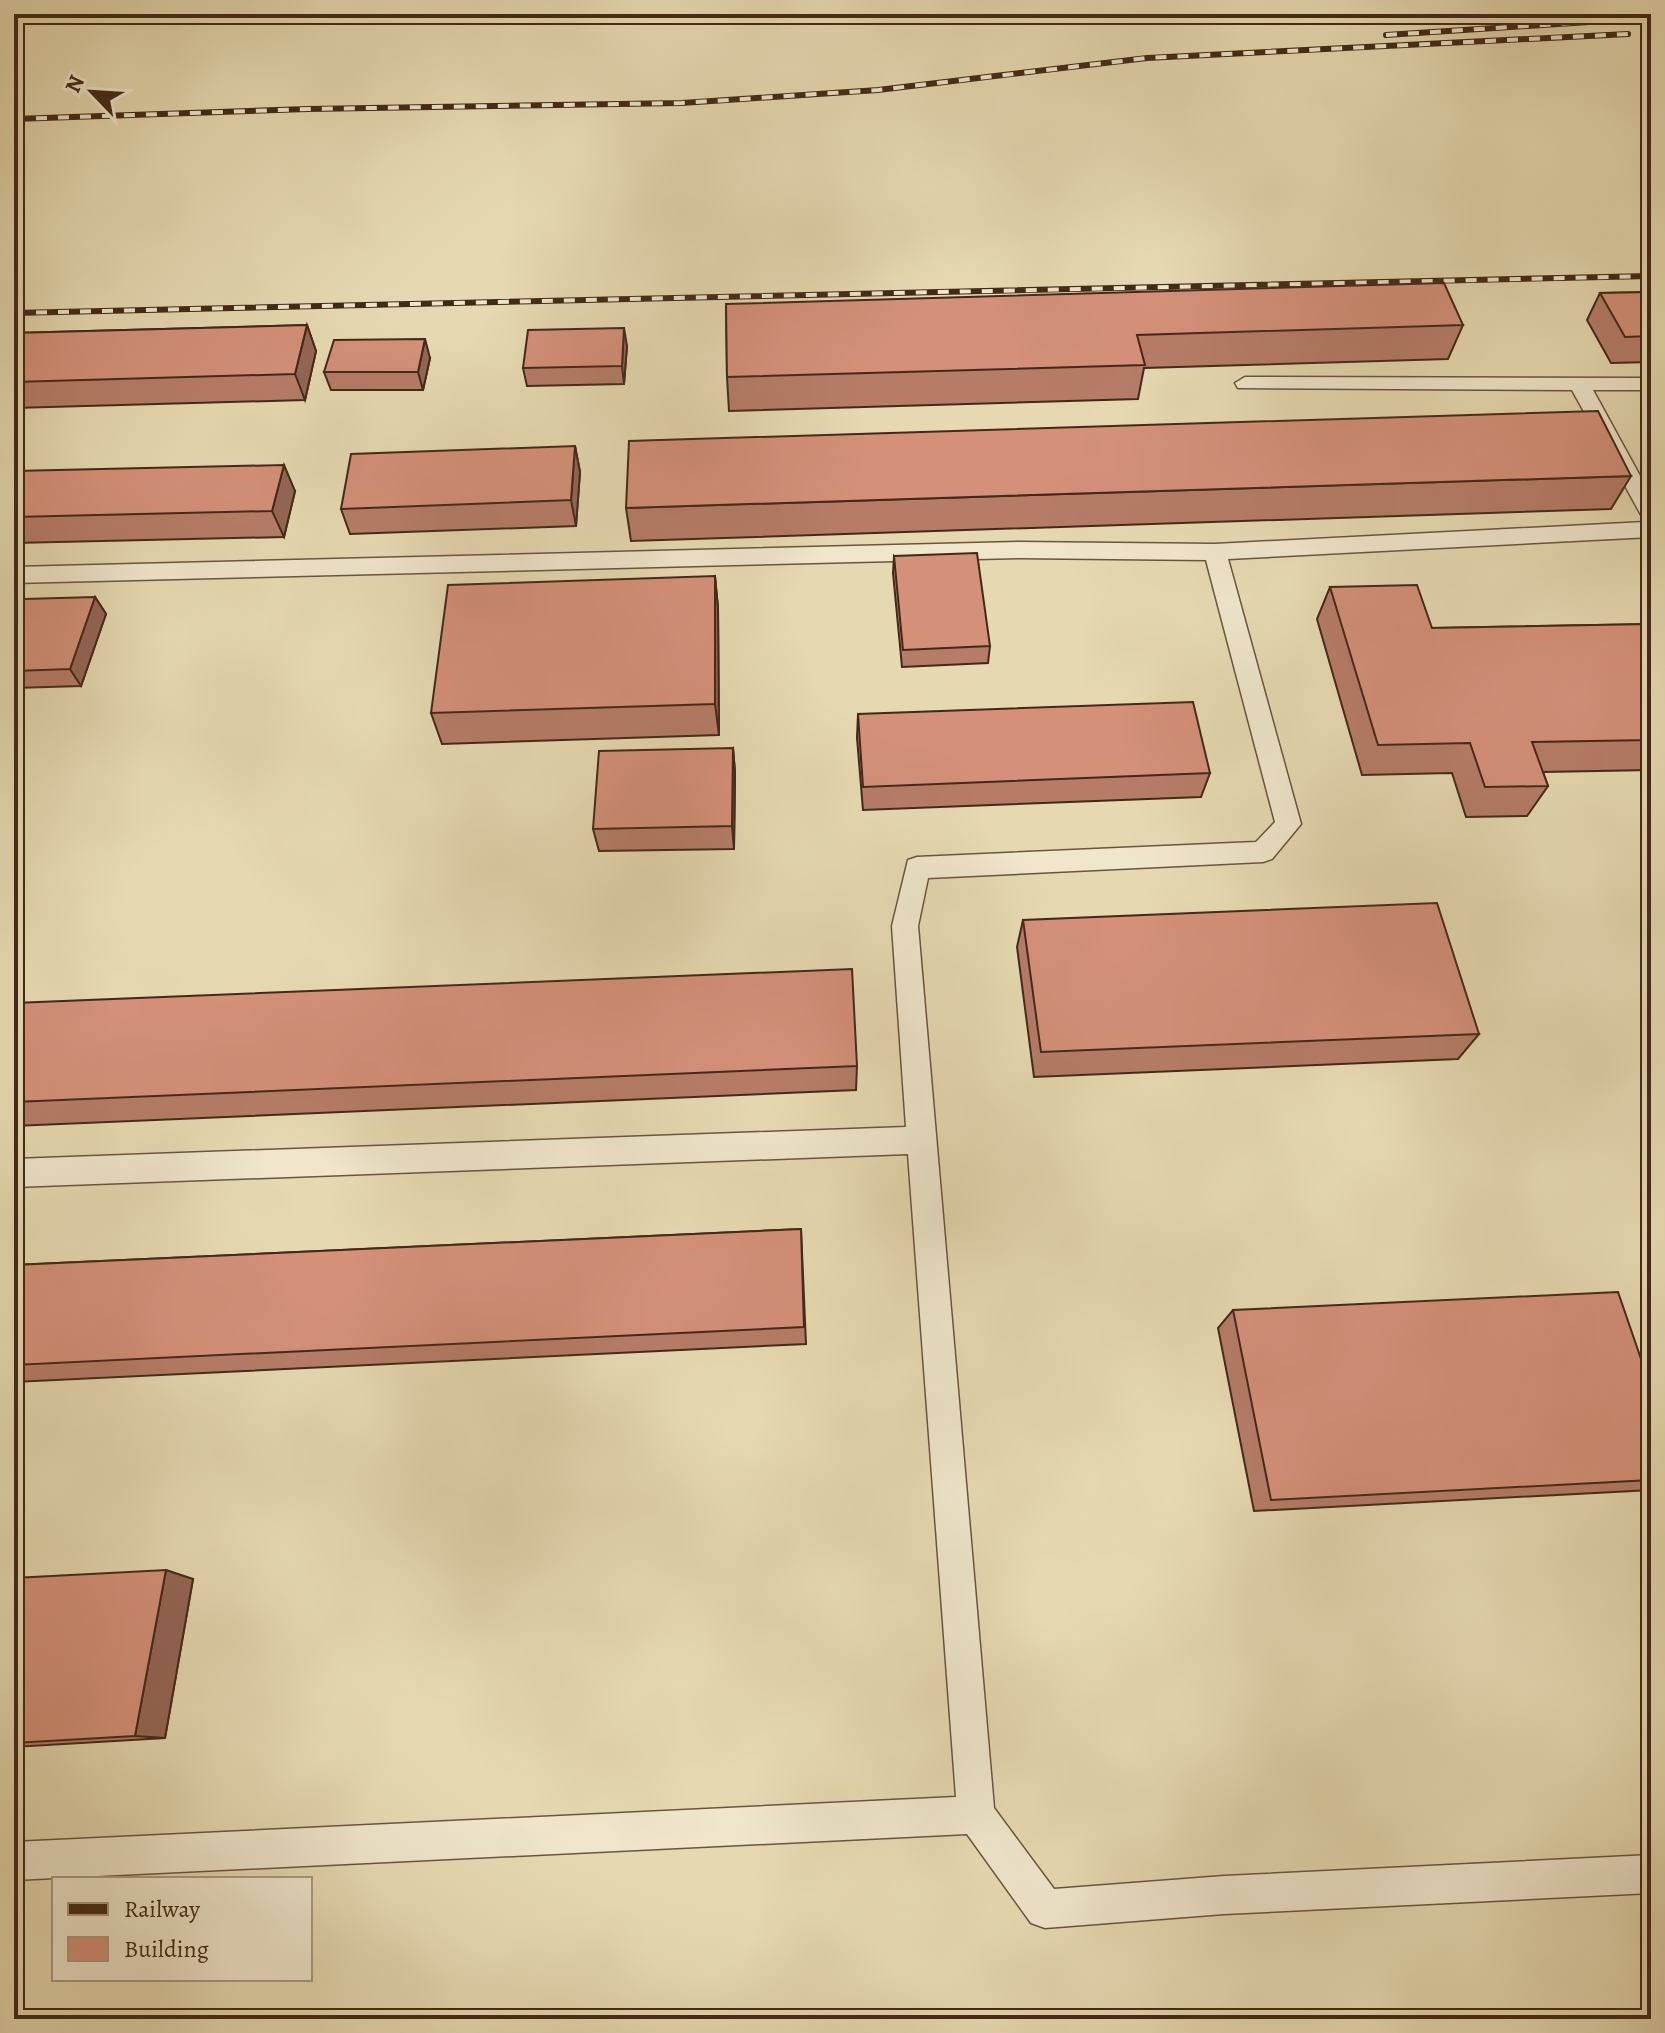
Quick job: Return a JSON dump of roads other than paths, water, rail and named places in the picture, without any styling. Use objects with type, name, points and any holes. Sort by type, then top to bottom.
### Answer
[{"type":"lane","points":[[1245,383],[1651,384]]},
{"type":"lane","points":[[1579,384],[1651,516]]},
{"type":"lane","points":[[14,575],[1018,550],[1215,552],[1651,529]]},
{"type":"lane","points":[[1215,552],[1288,824],[1263,852],[917,868],[905,926],[976,1815],[1045,1909],[1224,1895],[1651,1874]]},
{"type":"lane","points":[[14,1173],[922,1140]]},
{"type":"lane","points":[[14,1861],[976,1815]]},
{"type":"railway","points":[[1386,35],[1651,18]]},
{"type":"railway","points":[[14,119],[308,109],[682,103],[878,90],[1147,58],[1628,34]]},
{"type":"railway","points":[[14,313],[1651,276]]}]
